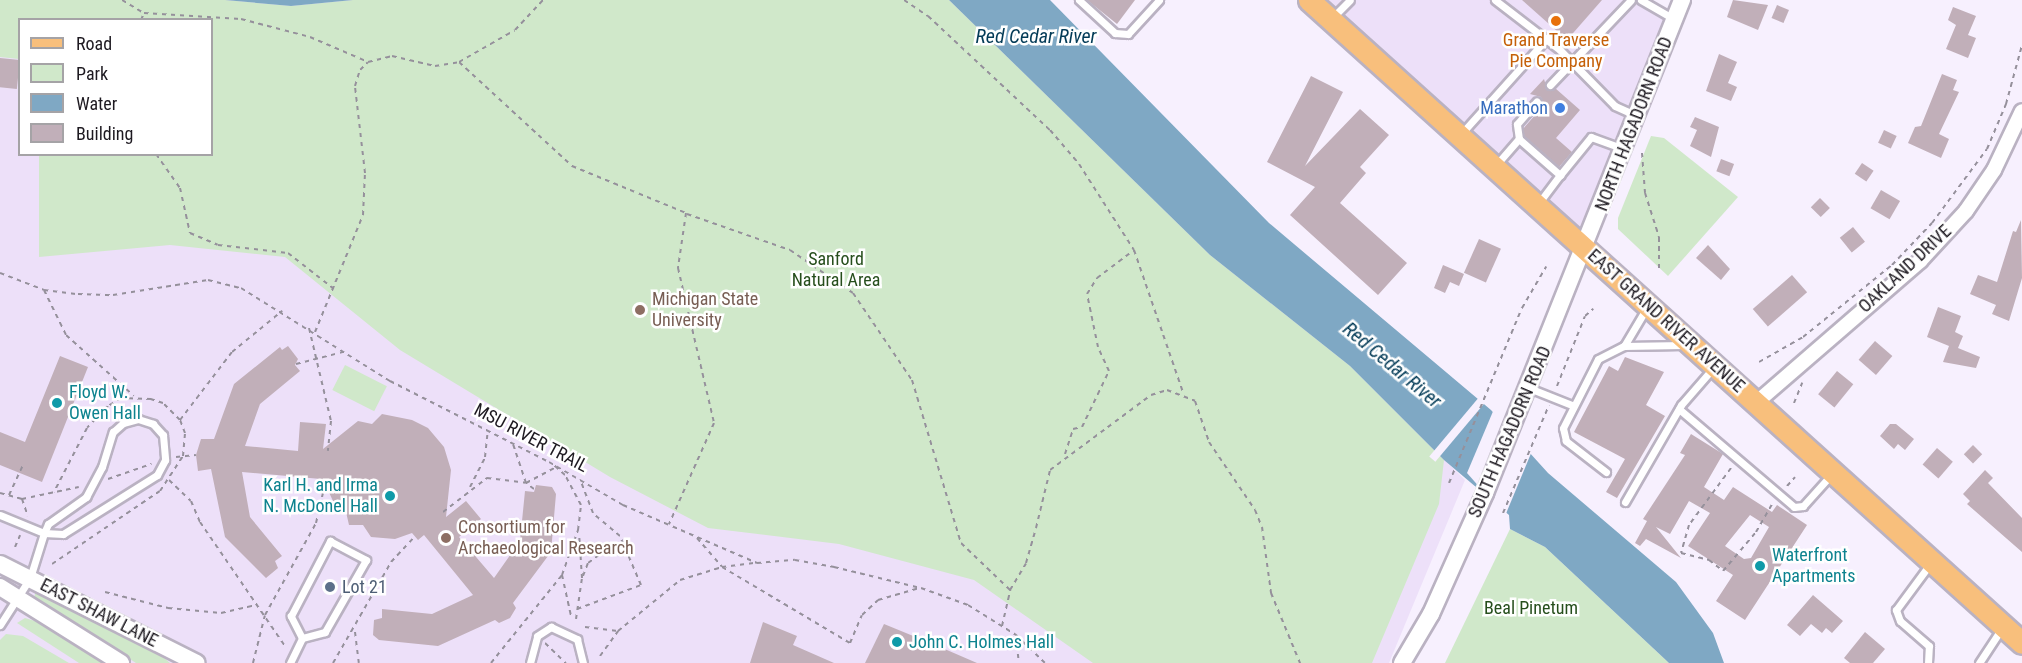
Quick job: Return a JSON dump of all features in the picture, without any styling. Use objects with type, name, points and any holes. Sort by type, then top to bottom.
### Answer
[{"type":"main road","name":"EAST GRAND RIVER AVENUE","points":[[1309,0],[1649,304],[2022,643]]},
{"type":"street","name":"NORTH HAGADORN ROAD","points":[[1586,248],[1682,0]]},
{"type":"street","name":"OAKLAND DRIVE","points":[[1756,403],[1920,261],[1966,211],[1994,171],[2022,111]]},
{"type":"street","name":"SOUTH HAGADORN ROAD","points":[[1402,663],[1431,614],[1485,493],[1586,248]]},
{"type":"street","name":"EAST SHAW LANE","points":[[0,564],[187,661]]},
{"type":"street","name":"EAST SHAW LANE","points":[[0,586],[121,663]]},
{"type":"street","name":"SOUTH HAGADORN ROAD","points":[[1417,663],[1431,614]]},
{"type":"lane","points":[[1079,0],[1115,33],[1128,34],[1159,0]]},
{"type":"lane","points":[[1331,20],[1350,0]]},
{"type":"lane","points":[[1495,0],[1575,62],[1615,106],[1638,116]]},
{"type":"lane","points":[[1550,85],[1575,62],[1631,0]]},
{"type":"lane","points":[[1641,0],[1675,20]]},
{"type":"lane","points":[[1460,136],[1546,39]]},
{"type":"lane","points":[[1537,101],[1517,124],[1519,139],[1560,175]]},
{"type":"lane","points":[[1537,206],[1591,137],[1624,149]]},
{"type":"lane","points":[[1494,167],[1519,139]]},
{"type":"lane","points":[[1624,346],[1649,304]]},
{"type":"lane","points":[[1606,472],[1562,436],[1572,405],[1598,359],[1624,346],[1693,344]]},
{"type":"lane","points":[[1625,502],[1679,409],[1716,365]]},
{"type":"lane","points":[[1529,387],[1572,405]]},
{"type":"lane","points":[[1679,409],[1794,507],[1803,506],[1833,473]]},
{"type":"lane","points":[[0,515],[44,533],[63,534],[151,480],[165,460],[159,429],[138,419],[117,427],[86,497],[48,524],[44,533],[30,578],[0,626]]},
{"type":"lane","points":[[291,660],[302,638],[325,632],[366,560],[330,541],[291,616],[302,638]]},
{"type":"lane","points":[[1928,663],[1929,646],[1900,621],[1896,610],[1931,562]]},
{"type":"lane","points":[[1979,663],[2003,626]]},
{"type":"lane","points":[[530,663],[537,636],[551,627],[578,639],[583,663]]},
{"type":"path","points":[[122,0],[144,13],[240,19],[310,37],[368,62]]},
{"type":"path","points":[[315,333],[363,215],[365,173],[355,86],[360,70],[368,62],[392,56],[435,66],[459,62],[515,30],[543,0]]},
{"type":"path","points":[[904,0],[928,16],[1050,130],[1079,164],[1134,250],[1183,392]]},
{"type":"path","points":[[142,18],[144,13]]},
{"type":"path","points":[[1759,362],[1803,338],[1892,265],[1932,224],[1987,149],[2006,104],[2022,45]]},
{"type":"path","points":[[459,62],[572,165],[686,213],[790,250],[853,293],[912,380],[961,543],[1010,590]]},
{"type":"path","points":[[1642,153],[1645,193],[1659,237],[1659,270]]},
{"type":"path","points":[[157,156],[180,188],[190,232],[218,245],[288,253],[334,290]]},
{"type":"path","points":[[669,524],[714,423],[678,268],[686,213]]},
{"type":"path","points":[[1002,626],[1010,590],[1026,563],[1044,484],[1065,455],[1073,429],[1082,427],[1109,371],[1098,347],[1087,294],[1097,278],[1134,250]]},
{"type":"path","points":[[1449,483],[1522,308],[1546,267]]},
{"type":"path","name":"MSU RIVER TRAIL","points":[[0,273],[44,290],[113,295],[208,280],[241,288],[282,310],[343,352],[549,462],[623,505],[757,563],[795,560],[921,588],[968,605],[1016,634],[1045,663]]},
{"type":"path","points":[[44,290],[66,335],[91,362],[135,397]]},
{"type":"path","points":[[1503,513],[1586,316],[1593,309]]},
{"type":"path","points":[[180,420],[232,352],[282,310]]},
{"type":"path","points":[[309,328],[315,363],[331,421],[328,451]]},
{"type":"path","points":[[296,364],[315,363],[343,352]]},
{"type":"path","points":[[85,364],[91,362]]},
{"type":"path","points":[[1065,455],[1151,395],[1167,390],[1183,392],[1196,401],[1209,442],[1255,510],[1262,527],[1271,593],[1300,663]]},
{"type":"path","points":[[52,564],[169,480],[185,446],[180,420],[163,403],[135,397],[121,398],[94,417],[54,492]]},
{"type":"path","points":[[471,487],[484,457],[488,430]]},
{"type":"path","points":[[512,442],[526,483]]},
{"type":"path","points":[[1739,459],[1689,525],[1681,553],[1709,560],[1723,571],[1795,477]]},
{"type":"path","points":[[549,462],[556,467],[581,505],[578,530],[582,578]]},
{"type":"path","points":[[9,496],[23,465]]},
{"type":"path","points":[[526,483],[556,467]]},
{"type":"path","points":[[443,512],[471,487],[497,477],[526,483],[534,489]]},
{"type":"path","points":[[577,609],[641,585],[624,546],[613,528],[593,513],[580,479]]},
{"type":"path","points":[[169,480],[191,501],[200,522],[265,615],[291,660]]},
{"type":"path","points":[[254,663],[265,615],[316,523],[324,488]]},
{"type":"path","points":[[491,663],[562,575],[578,530]]},
{"type":"path","points":[[696,536],[722,567],[850,644],[862,615],[878,600],[921,588]]},
{"type":"path","points":[[333,663],[355,630],[391,562],[414,537]]},
{"type":"path","points":[[576,619],[582,578],[588,563],[624,546]]},
{"type":"path","points":[[600,656],[618,631],[680,580],[722,567],[757,563]]},
{"type":"path","points":[[562,575],[571,616]]},
{"type":"path","points":[[105,592],[221,613],[257,605]]},
{"type":"path","points":[[585,627],[618,631]]},
{"type":"path","points":[[355,630],[359,663]]},
{"type":"path","points":[[1016,634],[1019,663]]},
{"type":"shaded area","name":"Sanford Natural Area","points":[[0,0],[225,0],[291,6],[353,0],[949,0],[1210,255],[1350,366],[1465,480],[1389,663],[0,663]]},
{"type":"shaded area","points":[[1314,0],[1652,0],[1673,19],[1585,245]]},
{"type":"green space","name":"Sanford Natural Area","points":[[0,0],[225,0],[291,6],[353,0],[949,0],[1210,255],[1350,366],[1444,460],[1439,504],[1372,663],[1093,663],[974,580],[839,544],[708,528],[610,477],[400,350],[285,257],[170,245],[39,257],[39,156],[213,156],[213,18],[18,18],[18,59],[0,57]]},
{"type":"green space","points":[[1651,136],[1664,138],[1738,197],[1668,276],[1618,229],[1618,218]]},
{"type":"green space","points":[[345,365],[387,386],[374,411],[332,390]]},
{"type":"green space","name":"Beal Pinetum","points":[[1510,529],[1545,547],[1669,663],[1445,663]]},
{"type":"green space","points":[[36,590],[156,651],[170,663],[136,663],[34,598]]},
{"type":"green space","points":[[25,618],[35,621],[105,663],[79,663],[17,623]]},
{"type":"green space","points":[[6,634],[23,636],[69,663],[0,663],[0,640]]},
{"type":"water","points":[[225,0],[353,0],[291,6]]},
{"type":"water","name":"Red Cedar River","points":[[949,0],[1050,0],[1269,223],[1491,410],[1548,473],[1676,582],[1713,633],[1724,663],[1669,663],[1545,547],[1510,529],[1509,515],[1444,460],[1350,366],[1210,255]]},
{"type":"pier","points":[[1480,396],[1486,401],[1435,462],[1429,457]]},
{"type":"pier","points":[[1494,409],[1532,451],[1505,516],[1467,473]]},
{"type":"building","points":[[1087,0],[1135,0],[1117,24]]},
{"type":"building","points":[[1522,0],[1602,0],[1567,40]]},
{"type":"building","points":[[1733,0],[1768,5],[1758,30],[1727,17]]},
{"type":"building","points":[[1777,5],[1789,10],[1783,23],[1772,18]]},
{"type":"building","points":[[1953,7],[1976,16],[1968,35],[1976,38],[1968,58],[1946,49],[1956,25],[1948,20]]},
{"type":"building","points":[[1719,54],[1737,62],[1728,83],[1737,87],[1731,101],[1706,91]]},
{"type":"building","points":[[0,58],[18,60],[17,89],[0,87]]},
{"type":"building","points":[[1942,74],[1957,80],[1953,90],[1959,92],[1939,134],[1949,139],[1941,158],[1908,143],[1915,127],[1921,126]]},
{"type":"building","points":[[1311,76],[1343,92],[1305,166],[1360,109],[1389,135],[1360,167],[1366,173],[1340,203],[1407,263],[1378,295],[1290,215],[1315,187],[1267,162]]},
{"type":"building","points":[[1544,79],[1547,89],[1555,88],[1580,110],[1556,138],[1572,152],[1559,167],[1524,136],[1523,129],[1543,106],[1541,97],[1530,94]]},
{"type":"building","points":[[1695,117],[1719,127],[1711,157],[1690,146],[1697,130],[1690,127]]},
{"type":"building","points":[[1884,130],[1897,136],[1891,149],[1878,143]]},
{"type":"building","points":[[1721,159],[1734,164],[1729,176],[1716,171]]},
{"type":"building","points":[[1862,163],[1874,171],[1866,182],[1855,174]]},
{"type":"building","points":[[1881,190],[1900,201],[1890,219],[1870,208]]},
{"type":"building","points":[[1820,198],[1830,208],[1821,217],[1811,207]]},
{"type":"building","points":[[2021,220],[2022,278],[2009,321],[1992,314],[1996,305],[1970,294],[1978,275],[1997,282],[2013,231],[2016,232]]},
{"type":"building","points":[[1853,227],[1865,242],[1852,252],[1840,238]]},
{"type":"building","points":[[1479,239],[1501,249],[1486,283],[1464,273]]},
{"type":"building","points":[[1708,245],[1730,269],[1721,280],[1696,258]]},
{"type":"building","points":[[1443,265],[1464,274],[1459,286],[1450,282],[1445,293],[1434,288]]},
{"type":"building","points":[[1792,275],[1807,292],[1768,326],[1753,309]]},
{"type":"building","points":[[1938,307],[1961,316],[1955,332],[1963,336],[1958,348],[1980,357],[1976,368],[1943,362],[1949,346],[1927,337]]},
{"type":"building","points":[[1875,341],[1892,356],[1876,375],[1859,360]]},
{"type":"building","name":"Karl H. and Irma N. McDonel Hall","points":[[288,346],[298,359],[295,365],[300,371],[260,404],[245,446],[298,451],[300,422],[326,424],[323,449],[358,421],[372,424],[382,414],[412,420],[428,428],[444,447],[451,470],[446,517],[466,501],[481,519],[459,537],[494,578],[520,541],[525,491],[534,492],[536,485],[552,487],[556,494],[551,552],[513,603],[516,608],[510,618],[499,623],[495,620],[438,646],[379,640],[373,635],[374,620],[382,618],[382,609],[432,614],[473,595],[424,535],[418,540],[412,533],[395,539],[371,537],[363,525],[349,525],[346,512],[338,512],[327,488],[320,488],[321,479],[242,472],[250,517],[282,556],[275,561],[278,568],[266,578],[225,537],[211,469],[198,471],[196,455],[201,439],[214,439],[234,384],[280,347],[282,350]]},
{"type":"building","name":"Floyd W. Owen Hall","points":[[60,356],[88,367],[42,482],[0,465],[0,432],[25,442]]},
{"type":"building","points":[[1625,357],[1664,372],[1646,405],[1665,416],[1617,498],[1606,492],[1625,459],[1574,432],[1609,366],[1618,371]]},
{"type":"building","points":[[1837,371],[1853,384],[1834,408],[1818,394]]},
{"type":"building","points":[[1890,424],[1896,424],[1914,439],[1905,450],[1898,444],[1894,449],[1880,436]]},
{"type":"building","points":[[1691,434],[1723,454],[1704,487],[1724,500],[1733,487],[1772,512],[1777,505],[1807,525],[1745,620],[1716,601],[1733,575],[1688,546],[1710,513],[1689,501],[1670,534],[1656,527],[1681,558],[1646,539],[1640,546],[1635,543],[1647,521],[1643,519],[1685,455],[1680,453]],"holes":[[[1750,515],[1769,527],[1751,558],[1744,559],[1725,546]]]},
{"type":"building","points":[[1973,445],[1982,454],[1973,463],[1964,454]]},
{"type":"building","points":[[1937,448],[1953,462],[1938,478],[1923,465]]},
{"type":"building","points":[[1985,470],[1993,478],[1988,483],[2022,518],[2022,552],[1967,504],[1970,501],[1963,494]]},
{"type":"building","points":[[1813,595],[1843,621],[1832,633],[1826,628],[1822,633],[1811,624],[1800,636],[1787,625]]},
{"type":"building","points":[[763,622],[797,636],[793,645],[834,663],[750,663]]},
{"type":"building","name":"John C. Holmes Hall","points":[[884,624],[940,647],[977,663],[865,663]]},
{"type":"building","points":[[1865,632],[1885,649],[1873,663],[1850,663],[1844,658]]},
{"type":"place","name":"Grand Traverse Pie Company","points":[[1556,21]]},
{"type":"place","name":"Marathon","points":[[1560,108]]},
{"type":"place","name":"Michigan State University","points":[[640,310]]},
{"type":"place","name":"Floyd W. Owen Hall","points":[[57,403]]},
{"type":"place","name":"Karl H. and Irma N. McDonel Hall","points":[[390,496]]},
{"type":"place","name":"Consortium for Archaeological Research","points":[[446,538]]},
{"type":"place","name":"Waterfront Apartments","points":[[1760,566]]},
{"type":"place","name":"Lot 21","points":[[330,587]]},
{"type":"place","name":"John C. Holmes Hall","points":[[897,642]]}]
